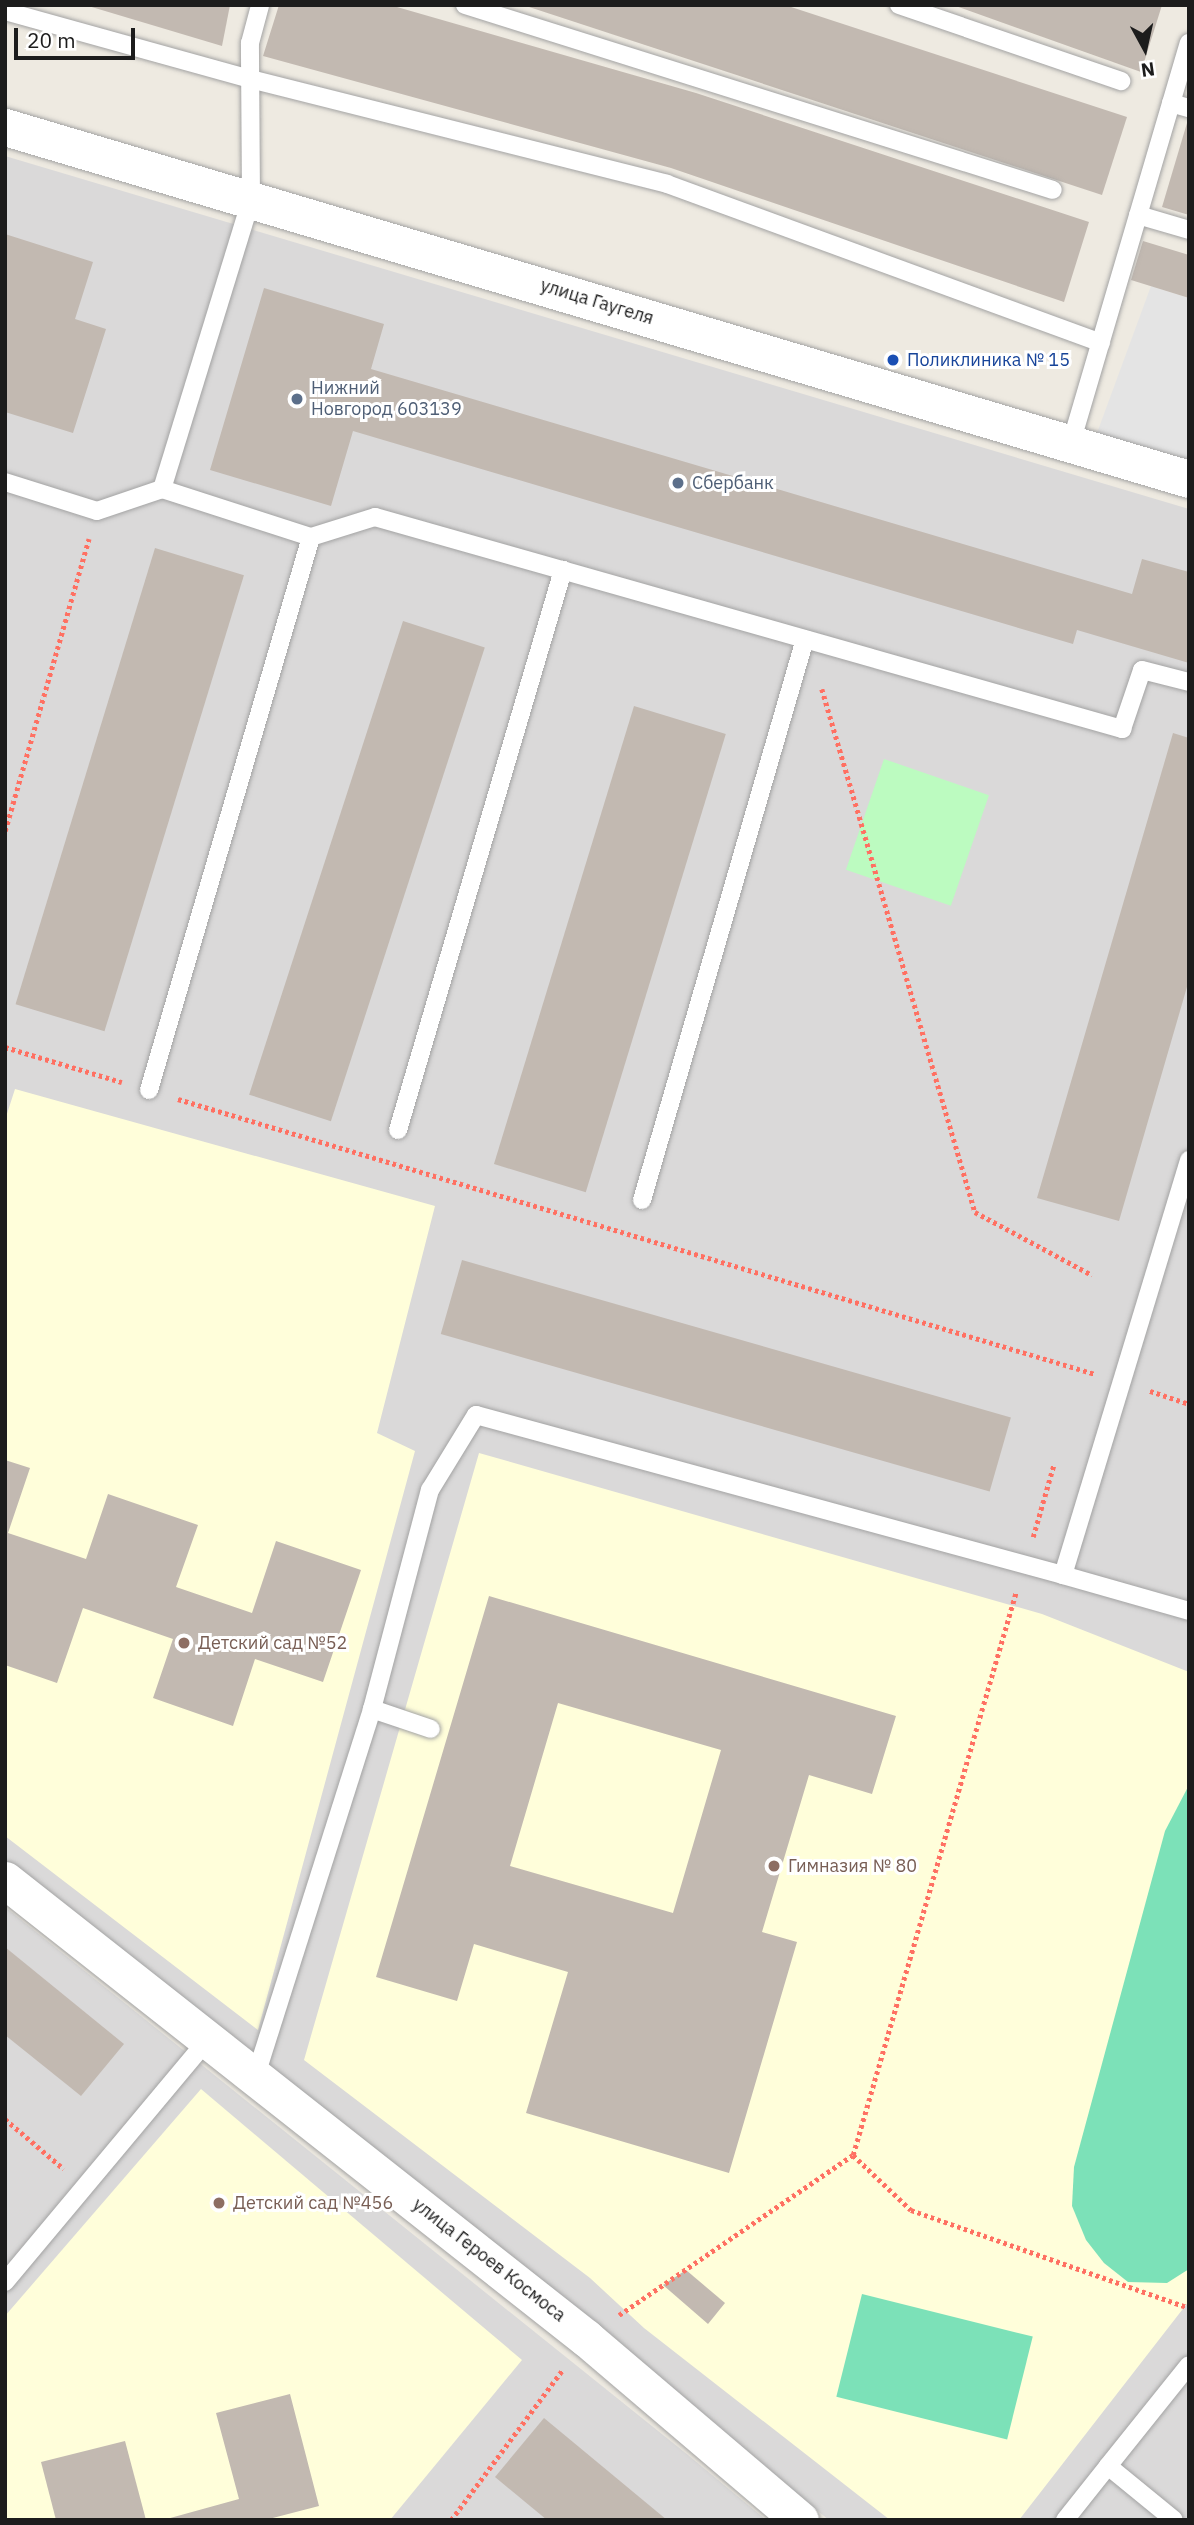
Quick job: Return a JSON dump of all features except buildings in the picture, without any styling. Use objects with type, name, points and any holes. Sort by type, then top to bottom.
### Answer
[{"type":"street","name":"улица Гаугеля","points":[[5,127],[1189,479]]},
{"type":"street","name":"улица Героев Космоса","points":[[5,1880],[256,2075],[586,2338],[800,2520]]},
{"type":"lane","points":[[162,489],[251,199],[254,80],[250,43],[260,5]]},
{"type":"lane","points":[[465,5],[1053,190]]},
{"type":"lane","points":[[899,5],[1121,81]]},
{"type":"lane","points":[[5,11],[254,80],[667,184],[1101,343]]},
{"type":"lane","points":[[1071,443],[1138,215],[1180,105],[1189,43]]},
{"type":"lane","points":[[1138,215],[1189,230]]},
{"type":"lane","points":[[5,482],[97,512],[162,489],[311,537],[375,517],[1122,729],[1142,670],[1189,682]]},
{"type":"lane","points":[[149,1090],[311,537]]},
{"type":"lane","points":[[398,1130],[563,570]]},
{"type":"lane","points":[[642,1199],[804,639]]},
{"type":"lane","points":[[1063,1575],[1189,1160]]},
{"type":"lane","points":[[256,2075],[372,1709],[429,1490],[476,1415],[1189,1611]]},
{"type":"lane","points":[[372,1709],[431,1729]]},
{"type":"lane","points":[[5,2282],[209,2038]]},
{"type":"lane","points":[[1065,2520],[1189,2365]]},
{"type":"lane","points":[[1108,2466],[1174,2520]]},
{"type":"path","points":[[5,831],[97,512]]},
{"type":"path","points":[[804,639],[975,1212],[1092,1275]]},
{"type":"path","points":[[5,1047],[1189,1404]]},
{"type":"path","points":[[450,2520],[586,2338],[853,2155],[1054,1464]]},
{"type":"path","points":[[5,2119],[86,2188]]},
{"type":"path","points":[[853,2155],[911,2210],[1189,2308]]},
{"type":"shaded area","points":[[5,156],[1189,509],[1189,2520],[829,2520],[5,1861]]},
{"type":"shaded area","points":[[1151,286],[1189,298],[1189,460],[1097,433]]},
{"type":"shaded area","name":"Детский сад №52","points":[[15,1089],[435,1206],[377,1433],[415,1451],[258,2030],[5,1836],[5,1120]]},
{"type":"shaded area","name":"Гимназия № 80","points":[[479,1453],[1042,1614],[1189,1672],[1189,2301],[1019,2520],[890,2520],[644,2328],[590,2278],[304,2060]]},
{"type":"shaded area","name":"Детский сад №456","points":[[5,1907],[688,2455],[766,2520],[5,2520]]},
{"type":"shaded area","name":"Детский сад №456","points":[[201,2089],[522,2360],[390,2520],[5,2520],[5,2316]]},
{"type":"green space","points":[[884,759],[989,795],[951,906],[846,870]]},
{"type":"green space","points":[[1189,1785],[1189,2269],[1167,2283],[1128,2282],[1104,2263],[1086,2240],[1072,2206],[1074,2167],[1165,1831]]},
{"type":"green space","points":[[862,2294],[1033,2337],[1007,2439],[836,2397]]},
{"type":"place","name":"Поликлиника № 15","points":[[893,360]]},
{"type":"place","name":"Нижний Новгород 603139","points":[[297,399]]},
{"type":"place","name":"Сбербанк","points":[[678,483]]},
{"type":"place","name":"Детский сад №52","points":[[184,1643]]},
{"type":"place","name":"Гимназия № 80","points":[[774,1866]]},
{"type":"place","name":"Детский сад №456","points":[[219,2203]]}]
